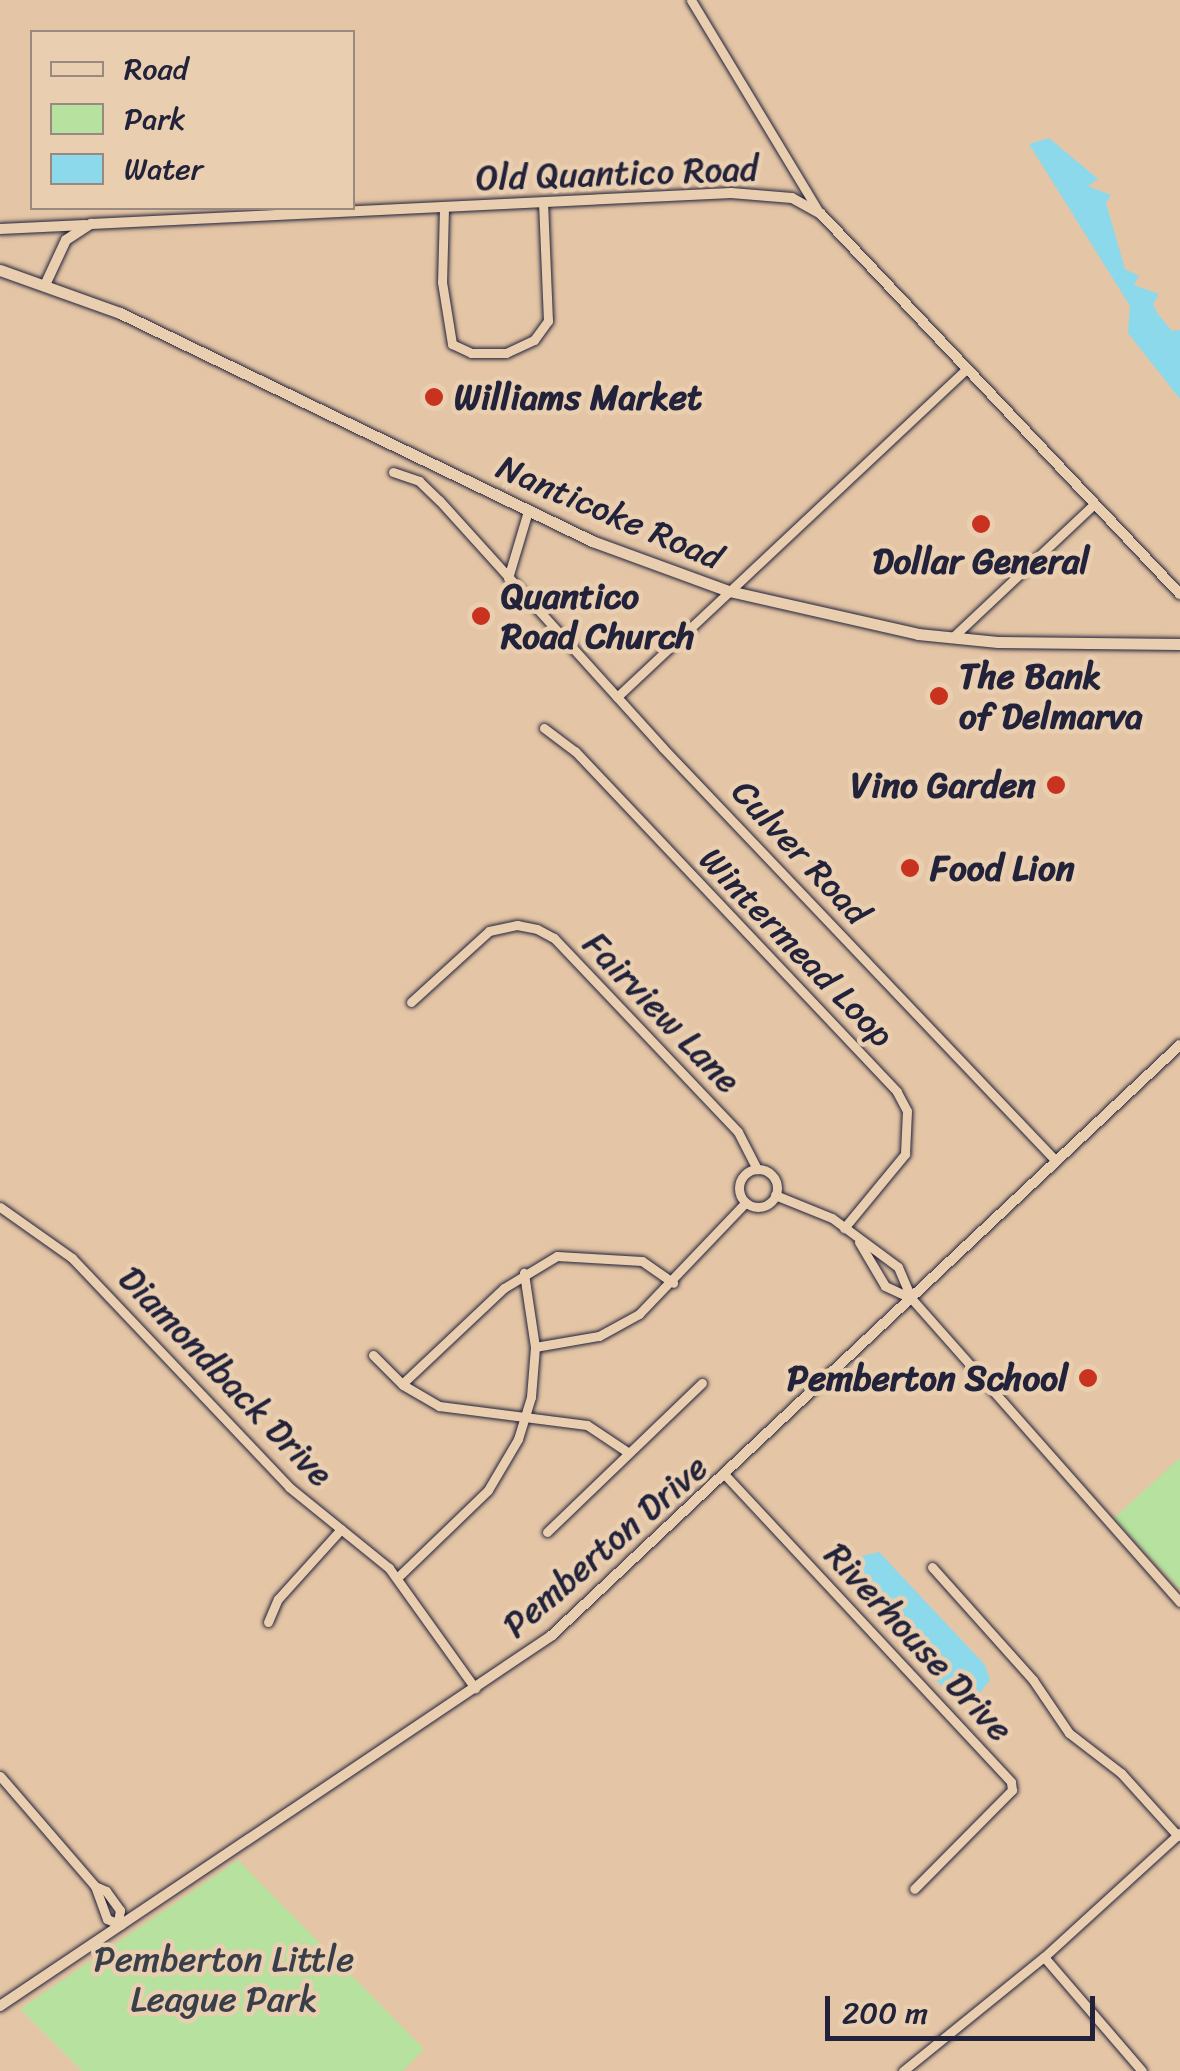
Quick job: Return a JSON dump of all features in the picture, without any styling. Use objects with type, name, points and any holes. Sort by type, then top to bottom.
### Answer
[{"type":"main road","name":"Nanticoke Road","points":[[0,270],[46,283],[149,326],[528,511],[648,564],[729,591],[823,617],[953,637],[1179,640]]},
{"type":"street","points":[[691,0],[821,214]]},
{"type":"street","name":"Old Quantico Road","points":[[0,229],[764,192],[792,198],[821,214],[1093,506],[1163,577],[1180,582]]},
{"type":"street","points":[[444,208],[442,282],[452,344],[470,353],[506,353],[534,340],[548,321],[543,202]]},
{"type":"street","points":[[46,283],[66,240],[91,224]]},
{"type":"street","points":[[617,697],[965,370]]},
{"type":"street","name":"Culver Road","points":[[392,472],[419,481],[617,697],[1056,1161]]},
{"type":"street","points":[[953,637],[1093,506]]},
{"type":"street","points":[[508,578],[528,511]]},
{"type":"street","points":[[1163,577],[1180,594]]},
{"type":"street","name":"Wintermead Loop","points":[[544,728],[575,751],[897,1092],[907,1111],[905,1154],[844,1228]]},
{"type":"street","name":"Fairview Lane","points":[[411,1002],[489,931],[517,925],[554,938],[738,1132],[757,1170]]},
{"type":"street","name":"Pemberton Drive","points":[[0,2006],[576,1616],[1180,1045]]},
{"type":"street","points":[[745,1203],[740,1183],[757,1170],[774,1178],[775,1195]]},
{"type":"street","points":[[775,1195],[844,1228],[898,1267],[912,1298],[1180,1602]]},
{"type":"street","points":[[745,1203],[763,1206],[775,1195]]},
{"type":"street","points":[[536,1347],[614,1329],[673,1283],[745,1203]]},
{"type":"street","name":"Diamondback Drive","points":[[0,1207],[72,1258],[289,1487],[398,1578],[475,1688]]},
{"type":"street","points":[[858,1240],[885,1286],[912,1298]]},
{"type":"street","points":[[402,1384],[524,1273],[557,1256],[642,1262],[673,1283]]},
{"type":"street","points":[[398,1578],[496,1480],[527,1413],[536,1347],[524,1273]]},
{"type":"street","points":[[373,1355],[402,1384],[439,1406],[527,1413],[587,1425],[629,1453]]},
{"type":"street","points":[[546,1532],[702,1383]]},
{"type":"street","name":"Riverhouse Drive","points":[[726,1476],[1011,1782],[1012,1790],[914,1889]]},
{"type":"street","points":[[268,1622],[278,1598],[342,1529]]},
{"type":"street","points":[[903,2071],[1044,1957],[1179,1834],[1121,1774],[1070,1733],[1034,1680],[932,1567]]},
{"type":"street","points":[[0,1776],[95,1886],[108,1919],[120,1923]]},
{"type":"street","points":[[1044,1957],[1142,2071]]},
{"type":"green space","points":[[1180,1458],[1180,1589],[1114,1518]]},
{"type":"green space","name":"Pemberton Little League Park","points":[[238,1860],[424,2049],[403,2071],[82,2071],[20,2009]]},
{"type":"water","points":[[1049,138],[1098,179],[1088,186],[1111,195],[1106,203],[1125,269],[1139,276],[1134,285],[1159,294],[1153,304],[1158,314],[1172,331],[1180,330],[1180,399],[1128,333],[1130,306],[1029,144]]},
{"type":"water","points":[[879,1552],[985,1665],[990,1680],[974,1700],[952,1697],[836,1572],[850,1571],[862,1556]]},
{"type":"place","name":"Williams Market","points":[[434,397]]},
{"type":"place","name":"Dollar General","points":[[981,524]]},
{"type":"place","name":"Quantico Road Church","points":[[481,616]]},
{"type":"place","name":"The Bank of Delmarva","points":[[939,696]]},
{"type":"place","name":"Vino Garden","points":[[1056,785]]},
{"type":"place","name":"Food Lion","points":[[910,868]]},
{"type":"place","name":"Pemberton School","points":[[1088,1378]]}]
